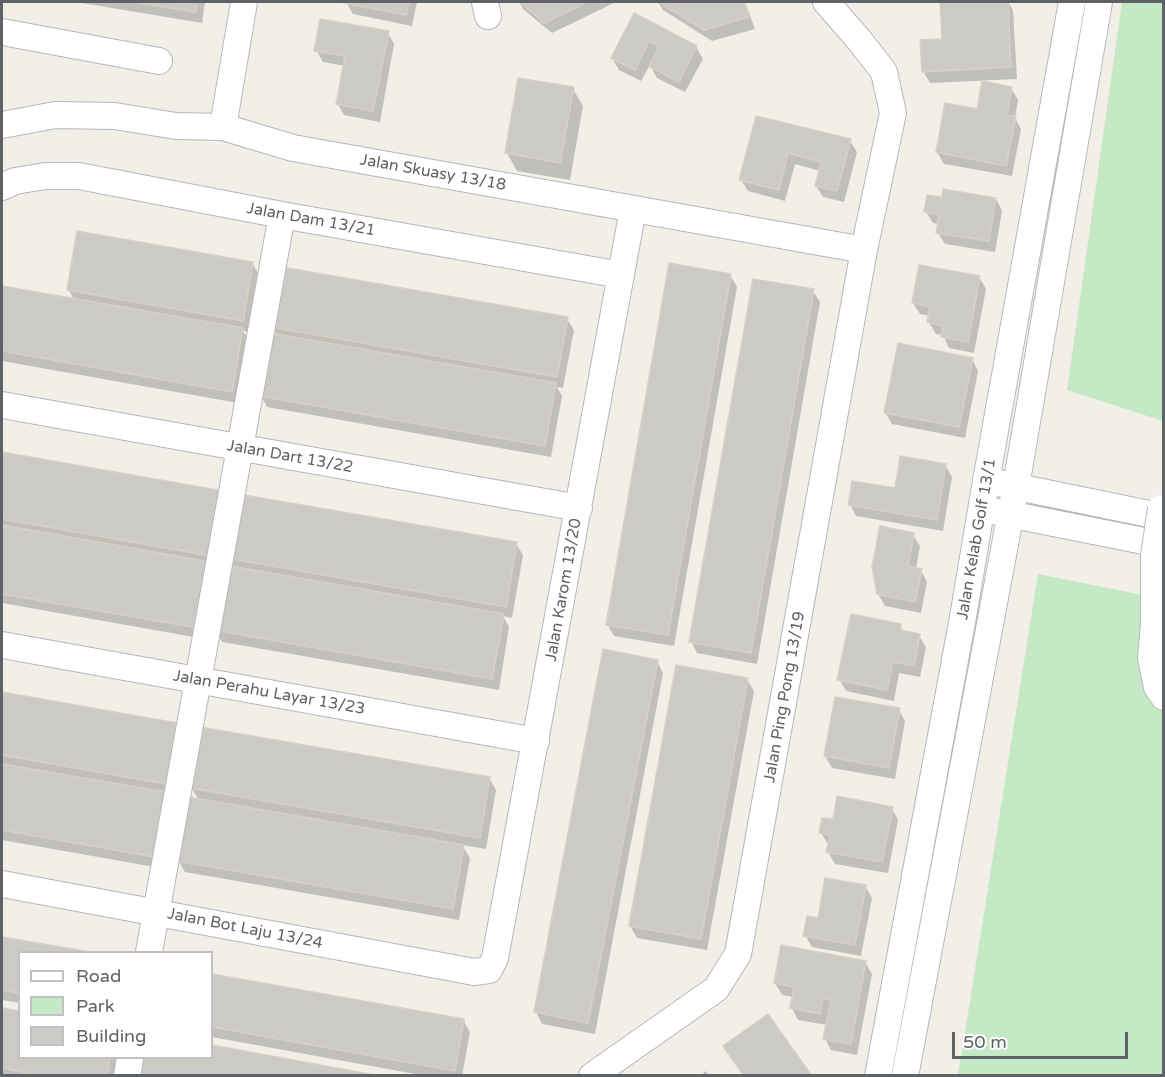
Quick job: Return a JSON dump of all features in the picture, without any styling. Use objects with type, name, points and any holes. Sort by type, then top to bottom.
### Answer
[{"type":"street","points":[[223,127],[244,2]]},
{"type":"street","name":"Jalan Ping Pong 13/19","points":[[592,1076],[716,988],[738,954],[864,250],[892,113],[884,72],[826,2]]},
{"type":"street","name":"Jalan Kelab Golf 13/1","points":[[878,1076],[963,617],[1072,2]]},
{"type":"street","name":"Jalan Kelab Golf 13/1","points":[[905,1076],[1016,486],[1099,2]]},
{"type":"street","points":[[2,32],[159,61]]},
{"type":"street","name":"Jalan Skuasy 13/18","points":[[2,125],[55,115],[116,116],[176,126],[223,127],[293,148],[864,250]]},
{"type":"street","name":"Jalan Dam 13/21","points":[[2,187],[15,181],[45,176],[79,176],[282,215],[621,275]]},
{"type":"street","name":"Jalan Karom 13/20","points":[[489,970],[495,958],[633,209]]},
{"type":"street","points":[[149,951],[282,215]]},
{"type":"street","name":"Jalan Dart 13/22","points":[[2,405],[579,508]]},
{"type":"street","points":[[986,481],[1163,507],[1150,658],[1157,687],[1164,697]]},
{"type":"street","points":[[982,509],[1159,550]]},
{"type":"street","name":"Jalan Perahu Layar 13/23","points":[[2,645],[536,741]]},
{"type":"street","name":"Jalan Bot Laju 13/24","points":[[2,884],[474,972],[489,970]]},
{"type":"street","points":[[127,1076],[130,1059]]},
{"type":"green space","points":[[1122,2],[1163,2],[1163,421],[1067,390]]},
{"type":"green space","points":[[1038,574],[1163,599],[1163,1075],[958,1076]]},
{"type":"building","points":[[134,2],[197,2],[196,12]]},
{"type":"building","points":[[345,2],[409,2],[406,15]]},
{"type":"building","points":[[520,2],[587,2],[544,23]]},
{"type":"building","points":[[659,2],[744,2],[749,17],[704,30]]},
{"type":"building","points":[[940,2],[1008,2],[1011,67],[922,72],[920,40],[942,39]]},
{"type":"building","points":[[634,13],[697,46],[679,82],[649,66],[659,46],[649,41],[635,70],[611,58]]},
{"type":"building","points":[[320,19],[389,31],[373,111],[336,104],[345,56],[314,51]]},
{"type":"building","points":[[518,78],[574,87],[560,163],[505,153]]},
{"type":"building","points":[[982,81],[1012,87],[1007,115],[1016,116],[1006,166],[936,152],[945,103],[977,109]]},
{"type":"building","points":[[756,116],[851,139],[837,191],[815,186],[821,162],[788,153],[779,190],[739,180]]},
{"type":"building","points":[[943,189],[996,198],[989,241],[936,233],[939,214],[924,212],[927,195],[942,197]]},
{"type":"building","points":[[77,231],[253,262],[243,321],[67,290]]},
{"type":"building","points":[[669,263],[731,274],[668,635],[606,625]]},
{"type":"building","points":[[919,265],[980,276],[968,342],[941,337],[943,326],[927,322],[930,307],[912,303]]},
{"type":"building","points":[[282,267],[568,317],[557,377],[271,327]]},
{"type":"building","points":[[753,279],[814,289],[751,653],[689,642]]},
{"type":"building","points":[[2,286],[243,328],[232,392],[2,351]]},
{"type":"building","points":[[270,333],[556,383],[545,446],[259,396]]},
{"type":"building","points":[[898,343],[973,358],[959,427],[884,413]]},
{"type":"building","points":[[2,452],[223,491],[211,556],[2,519]]},
{"type":"building","points":[[900,456],[946,464],[937,520],[848,505],[852,481],[895,488]]},
{"type":"building","points":[[238,494],[517,542],[506,607],[227,558]]},
{"type":"building","points":[[2,525],[210,562],[198,628],[2,594]]},
{"type":"building","points":[[880,526],[914,533],[908,566],[922,569],[915,602],[877,594],[872,567]]},
{"type":"building","points":[[225,565],[504,614],[492,679],[214,630]]},
{"type":"building","points":[[851,614],[901,624],[900,630],[920,634],[914,666],[893,662],[887,690],[837,680]]},
{"type":"building","points":[[603,649],[658,660],[588,1023],[534,1012]]},
{"type":"building","points":[[676,665],[748,678],[701,939],[629,926]]},
{"type":"building","points":[[2,692],[177,723],[166,784],[2,755]]},
{"type":"building","points":[[835,697],[900,708],[889,768],[824,756]]},
{"type":"building","points":[[200,727],[490,777],[480,838],[190,788]]},
{"type":"building","points":[[2,764],[165,792],[154,857],[2,830]]},
{"type":"building","points":[[837,796],[893,807],[882,862],[826,852],[830,835],[819,833],[822,818],[833,819]]},
{"type":"building","points":[[188,797],[464,845],[453,909],[177,861]]},
{"type":"building","points":[[825,878],[866,885],[855,945],[803,936],[807,916],[818,918]]},
{"type":"building","points":[[2,937],[85,951],[18,951],[18,993],[2,990]]},
{"type":"building","points":[[781,945],[866,961],[851,1044],[823,1039],[831,1000],[823,998],[820,1014],[790,1008],[794,987],[774,983]]},
{"type":"building","points":[[213,974],[464,1019],[455,1071],[213,1027]]},
{"type":"building","points":[[2,1008],[18,1011],[18,1059],[110,1059],[107,1076],[42,1076],[2,1068]]},
{"type":"building","points":[[768,1014],[812,1076],[744,1076],[723,1046]]},
{"type":"building","points":[[213,1045],[380,1076],[130,1076],[133,1059],[213,1059]]}]
